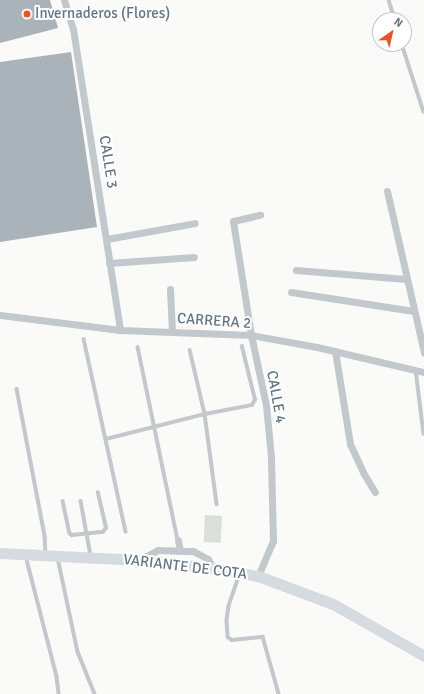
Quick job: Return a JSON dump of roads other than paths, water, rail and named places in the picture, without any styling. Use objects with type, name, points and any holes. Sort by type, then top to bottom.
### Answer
[{"type":"main road","name":"VARIANTE DE COTA","points":[[0,553],[92,559],[140,560],[213,568],[258,576],[333,604],[424,656]]},
{"type":"street","name":"CALLE 3","points":[[64,0],[73,30],[107,239],[109,263],[120,330]]},
{"type":"street","points":[[387,191],[424,353]]},
{"type":"street","name":"CALLE 4","points":[[258,576],[273,541],[271,457],[266,405],[251,335],[232,221],[260,215]]},
{"type":"street","points":[[107,239],[195,223]]},
{"type":"street","points":[[109,263],[194,257]]},
{"type":"street","points":[[296,270],[406,279]]},
{"type":"street","points":[[170,289],[172,331]]},
{"type":"street","points":[[291,292],[414,311]]},
{"type":"street","name":"CARRERA 2","points":[[0,315],[120,330],[251,335],[335,351],[424,372]]},
{"type":"street","points":[[335,351],[350,444],[364,474],[375,492]]},
{"type":"street","points":[[178,540],[180,551]]},
{"type":"street","points":[[140,560],[158,550],[193,551],[200,553],[208,559],[213,568]]},
{"type":"lane","points":[[389,0],[393,12]]},
{"type":"lane","points":[[405,52],[424,112]]},
{"type":"lane","points":[[84,339],[126,531]]},
{"type":"lane","points":[[138,347],[178,540]]},
{"type":"lane","points":[[106,439],[205,414],[252,405],[255,400],[242,347]]},
{"type":"lane","points":[[190,350],[205,414],[217,504]]},
{"type":"lane","points":[[416,370],[424,434]]},
{"type":"lane","points":[[17,389],[45,536],[46,556]]},
{"type":"lane","points":[[63,501],[72,536],[103,532],[106,528],[98,492]]},
{"type":"lane","points":[[81,501],[92,559]]},
{"type":"lane","points":[[25,554],[57,676],[59,694]]},
{"type":"lane","points":[[58,557],[78,652],[95,694]]},
{"type":"lane","points":[[240,573],[229,606],[227,622],[228,637],[232,640],[263,637],[279,694]]},
{"type":"place","name":"Invernaderos (Flores)","points":[[27,14]]}]
